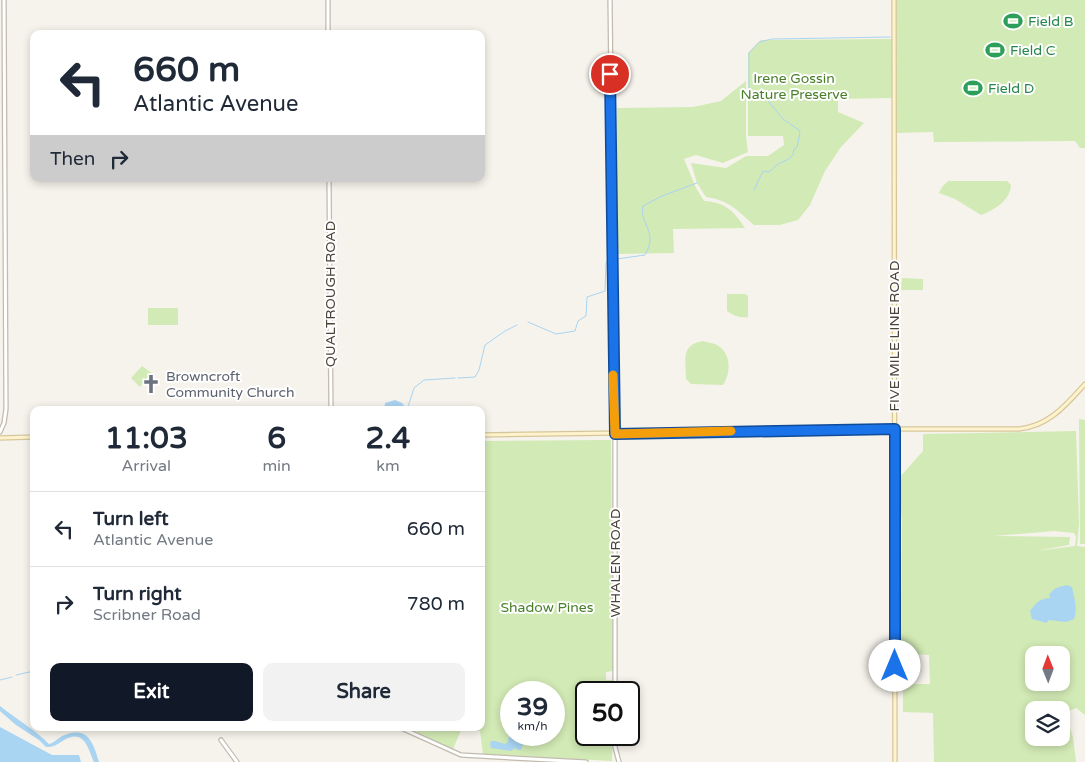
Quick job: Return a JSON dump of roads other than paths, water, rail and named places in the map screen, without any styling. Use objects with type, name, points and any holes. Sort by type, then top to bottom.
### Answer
[{"type":"main road","name":"FIVE MILE LINE ROAD","points":[[894,0],[895,762]]},
{"type":"main road","points":[[485,435],[1028,428],[1052,418],[1065,407],[1085,384]]},
{"type":"main road","points":[[0,438],[30,438]]},
{"type":"street","points":[[0,432],[4,423],[6,409],[4,0]]},
{"type":"street","points":[[328,0],[328,30]]},
{"type":"street","name":"WHALEN ROAD","points":[[610,0],[615,434],[615,681]]},
{"type":"street","name":"QUALTROUGH ROAD","points":[[329,182],[331,406]]},
{"type":"street","points":[[407,731],[461,755],[586,762]]},
{"type":"street","points":[[222,740],[237,762]]},
{"type":"street","points":[[615,746],[619,762]]},
{"type":"water","points":[[395,400],[404,406],[385,406],[385,403]]},
{"type":"water","points":[[1067,585],[1072,587],[1075,599],[1076,611],[1074,619],[1066,622],[1048,620],[1047,623],[1032,619],[1030,611],[1036,603],[1051,598],[1049,596],[1050,593],[1059,587]]},
{"type":"water","points":[[0,706],[49,744],[71,733],[83,734],[91,742],[99,762],[94,762],[86,744],[79,737],[74,736],[54,746],[46,747],[0,711]]},
{"type":"water","points":[[0,727],[52,755],[79,755],[81,762],[0,762]]},
{"type":"water","points":[[491,741],[500,742],[500,746],[522,746],[521,750],[515,748],[511,751],[491,748]]},
{"type":"waterway","points":[[754,190],[763,171],[769,172],[791,157],[794,149],[797,147],[800,133],[799,130],[783,119],[763,95],[749,92],[749,53],[759,42],[772,39],[890,37]]},
{"type":"waterway","points":[[617,259],[645,255],[649,247],[650,240],[643,206],[662,196],[697,183]]},
{"type":"waterway","points":[[528,322],[556,334],[575,331],[578,321],[586,316],[587,297],[605,291],[606,263],[610,260]]},
{"type":"waterway","points":[[458,378],[475,377],[479,370],[485,345],[517,325]]},
{"type":"waterway","points":[[408,406],[414,388],[424,380],[455,378]]},
{"type":"waterway","points":[[16,675],[30,672]]},
{"type":"waterway","points":[[0,680],[12,677]]},
{"type":"place","name":"Field B","points":[[1013,21]]},
{"type":"place","name":"Field C","points":[[995,50]]},
{"type":"place","name":"Field D","points":[[973,88]]},
{"type":"place","name":"Browncroft Community Church","points":[[151,384]]},
{"type":"park label","name":"Irene Gossin Nature Preserve","points":[[794,86]]},
{"type":"park label","name":"Shadow Pines","points":[[547,607]]}]
